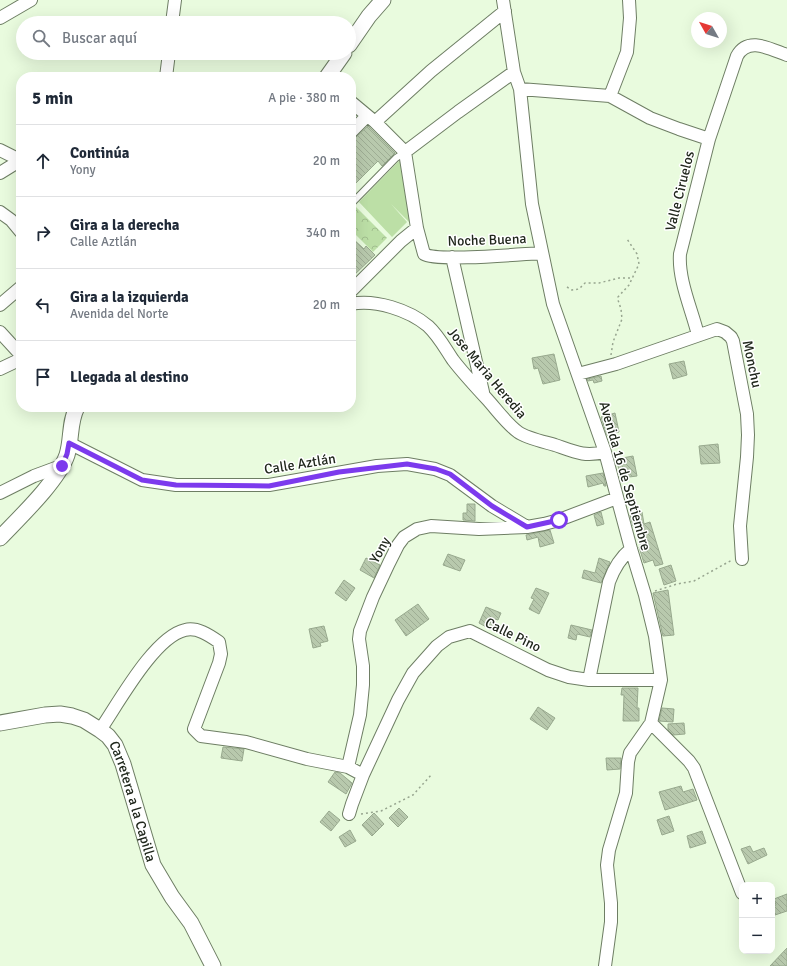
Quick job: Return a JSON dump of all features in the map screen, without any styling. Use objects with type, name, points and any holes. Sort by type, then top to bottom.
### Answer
[{"type":"street","points":[[0,18],[31,0]]},
{"type":"street","points":[[173,16],[175,0]]},
{"type":"street","points":[[356,35],[369,16],[383,0]]},
{"type":"street","points":[[610,96],[627,52],[630,18],[629,0]]},
{"type":"street","points":[[356,129],[371,119],[431,71],[504,5]]},
{"type":"street","name":"Avenida 16 de Septiembre","points":[[504,5],[514,72],[520,89],[532,204],[553,304],[566,345],[578,374],[605,452],[656,636],[661,680],[651,723]]},
{"type":"street","name":"Valle Ciruelos","points":[[698,335],[681,274],[680,259],[709,138],[737,56],[741,49],[747,45],[752,45],[787,54]]},
{"type":"street","points":[[167,72],[168,60]]},
{"type":"street","points":[[331,72],[339,60]]},
{"type":"street","points":[[405,152],[514,72]]},
{"type":"street","points":[[520,89],[610,96],[650,118],[709,138]]},
{"type":"street","points":[[356,106],[405,152],[417,228],[401,241],[356,286]]},
{"type":"street","points":[[0,150],[16,158]]},
{"type":"street","points":[[0,173],[16,163]]},
{"type":"street","points":[[0,212],[16,227]]},
{"type":"street","name":"Noche Buena","points":[[417,228],[424,254],[432,257],[452,258],[542,253]]},
{"type":"street","points":[[452,258],[483,395]]},
{"type":"street","points":[[0,305],[16,291]]},
{"type":"street","name":"Jose Maria Heredia","points":[[356,303],[373,303],[396,308],[413,316],[428,326],[437,336],[454,361],[483,395],[519,433],[580,454],[592,455],[605,452]]},
{"type":"street","name":"Monchu","points":[[578,374],[607,366],[717,329],[731,336],[735,347],[747,414],[748,435],[740,526],[742,559]]},
{"type":"street","points":[[0,332],[16,350]]},
{"type":"street","points":[[0,369],[16,361]]},
{"type":"street","points":[[0,538],[44,491],[62,466],[67,454],[71,426],[75,412]]},
{"type":"street","name":"Calle Aztlán","points":[[69,443],[142,480],[176,485],[269,486],[377,466],[407,464],[430,468],[450,474],[492,506],[527,527]]},
{"type":"street","points":[[0,493],[34,476],[62,466]]},
{"type":"street","name":"Yony","points":[[348,767],[360,715],[363,685],[364,666],[359,639],[360,631],[373,597],[398,545],[410,533],[417,529],[430,526],[479,529],[527,527],[559,520],[617,498]]},
{"type":"street","points":[[589,680],[609,582],[613,570],[619,561],[631,549]]},
{"type":"street","points":[[100,730],[155,650],[171,637],[185,630],[198,631],[219,642],[221,654],[218,668],[194,729],[201,736],[246,742],[307,759],[348,767],[363,775]]},
{"type":"street","name":"Calle Pino","points":[[349,814],[363,775],[398,700],[414,673],[438,646],[450,637],[470,631],[548,670],[569,677],[589,680],[661,680]]},
{"type":"street","name":"Carretera a la Capilla","points":[[0,723],[45,715],[60,714],[84,720],[108,736],[115,745],[123,764],[153,865],[172,897],[191,923],[213,966]]},
{"type":"street","points":[[604,966],[611,922],[611,903],[607,865],[609,850],[626,794],[629,758],[633,748],[651,723],[689,761],[694,768],[739,885]]},
{"type":"lane","points":[[356,199],[396,158],[405,152]]},
{"type":"path","points":[[607,366],[622,319],[618,297],[625,290],[639,267],[639,260],[627,239]]},
{"type":"path","points":[[567,287],[572,290],[579,289],[585,283],[599,283],[619,278],[633,278]]},
{"type":"path","points":[[645,595],[662,588],[694,581],[732,560],[742,559]]},
{"type":"path","points":[[349,814],[372,814],[381,811],[413,795],[432,774]]},
{"type":"green space","points":[[400,160],[411,224],[391,204],[407,222],[392,237],[359,202]]},
{"type":"green space","points":[[356,207],[387,238],[373,252],[356,235]]},
{"type":"building","points":[[368,126],[395,153],[382,166],[378,161],[356,183],[356,137]]},
{"type":"building","points":[[356,242],[364,249],[366,246],[375,255],[356,273]]},
{"type":"building","points":[[554,354],[560,380],[543,384],[538,368],[534,369],[532,358]]},
{"type":"building","points":[[684,361],[687,375],[673,379],[669,364]]},
{"type":"building","points":[[601,376],[602,381],[594,383],[593,380],[588,381],[587,379]]},
{"type":"building","points":[[615,413],[619,432],[607,435],[601,417]]},
{"type":"building","points":[[718,444],[720,463],[701,464],[699,446]]},
{"type":"building","points":[[633,456],[637,476],[629,477],[628,469],[619,471],[617,459]]},
{"type":"building","points":[[603,473],[606,486],[604,486],[603,483],[588,487],[586,476]]},
{"type":"building","points":[[467,504],[475,504],[475,521],[463,520],[463,513],[467,513]]},
{"type":"building","points":[[601,512],[604,524],[597,526],[594,515]]},
{"type":"building","points":[[642,512],[644,524],[650,522],[663,564],[655,566],[653,560],[644,563],[635,525],[633,526],[630,515]]},
{"type":"building","points":[[550,530],[554,543],[540,547],[538,537],[527,540],[526,535]]},
{"type":"building","points":[[448,554],[465,560],[460,571],[443,565]]},
{"type":"building","points":[[366,558],[380,565],[374,578],[360,570]]},
{"type":"building","points":[[599,558],[610,562],[601,583],[582,578],[584,570],[595,573]]},
{"type":"building","points":[[671,565],[676,581],[664,585],[659,569]]},
{"type":"building","points":[[344,580],[355,588],[346,601],[335,593]]},
{"type":"building","points":[[536,588],[549,593],[539,614],[529,609],[534,599],[531,598]]},
{"type":"building","points":[[668,590],[674,635],[663,636],[653,593]]},
{"type":"building","points":[[418,604],[429,619],[406,636],[395,620]]},
{"type":"building","points":[[486,607],[501,613],[498,620],[495,619],[490,629],[479,623]]},
{"type":"building","points":[[571,625],[592,630],[590,637],[577,634],[576,640],[568,638]]},
{"type":"building","points":[[324,626],[328,641],[320,643],[321,646],[313,648],[309,629]]},
{"type":"building","points":[[622,688],[638,688],[637,708],[639,708],[639,721],[623,721],[624,695],[621,695]]},
{"type":"building","points":[[538,707],[555,718],[547,730],[530,719]]},
{"type":"building","points":[[662,708],[674,709],[673,722],[659,721]]},
{"type":"building","points":[[684,723],[685,734],[673,735],[668,730],[668,724]]},
{"type":"building","points":[[223,747],[244,749],[242,761],[221,758]]},
{"type":"building","points":[[606,758],[621,758],[620,769],[607,770]]},
{"type":"building","points":[[335,772],[340,773],[352,783],[346,794],[328,782]]},
{"type":"building","points":[[681,786],[683,792],[693,789],[697,800],[665,810],[659,792]]},
{"type":"building","points":[[399,808],[408,817],[398,827],[389,818]]},
{"type":"building","points":[[329,811],[340,820],[331,831],[320,822]]},
{"type":"building","points":[[374,813],[384,824],[372,836],[362,825]]},
{"type":"building","points":[[669,816],[674,831],[662,835],[657,820]]},
{"type":"building","points":[[350,830],[356,841],[345,847],[339,837]]},
{"type":"building","points":[[702,831],[706,843],[690,848],[687,836]]},
{"type":"building","points":[[750,846],[753,852],[764,848],[767,855],[748,864],[741,849]]},
{"type":"building","points":[[787,894],[787,911],[775,915],[775,899]]},
{"type":"building","points":[[787,948],[787,966],[770,966]]},
{"type":"route","points":[[62,466],[67,454],[69,443],[142,480],[176,485],[269,486],[339,472],[377,466],[407,464],[436,469],[450,474],[492,506],[527,527],[559,520]]}]
